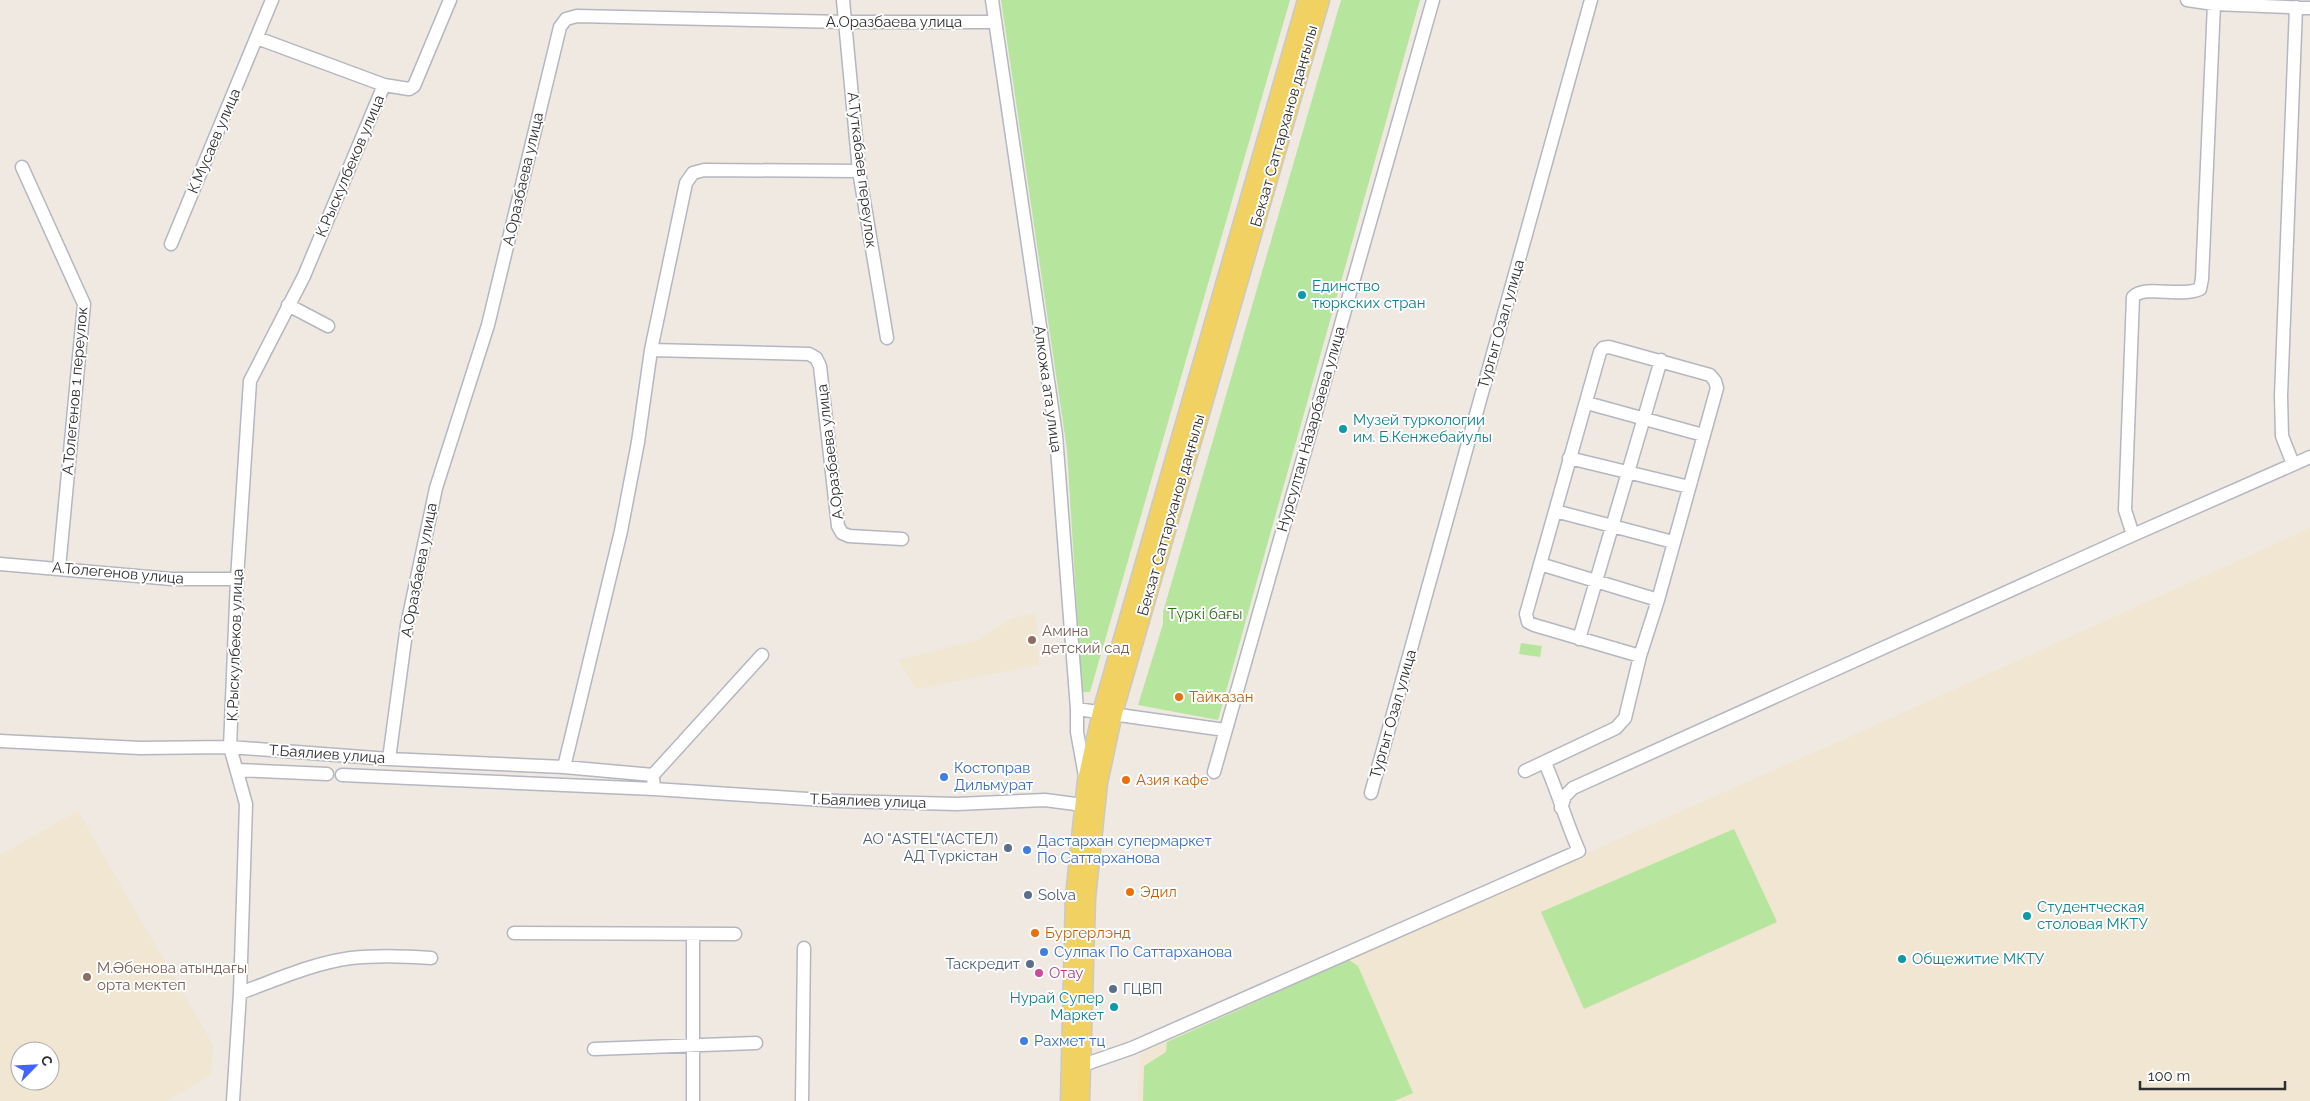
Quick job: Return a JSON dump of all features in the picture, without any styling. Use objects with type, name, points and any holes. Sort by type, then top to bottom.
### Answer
[{"type":"main road","name":"Бекзат Саттарханов даңғылы","points":[[1081,1101],[1086,898],[1107,713],[1306,0]]},
{"type":"main road","name":"Бекзат Саттарханов даңғылы","points":[[1069,1101],[1074,897],[1086,780],[1321,0]]},
{"type":"street","name":"К.Мусаев улица","points":[[171,244],[272,0]]},
{"type":"street","name":"К.Рыскулбеков улица","points":[[233,1101],[240,993],[246,804],[230,747],[237,579],[250,381],[304,276],[384,85],[409,89],[414,86],[450,0]]},
{"type":"street","name":"А.Туткабаев переулок","points":[[843,0],[860,171],[887,338]]},
{"type":"street","name":"Алкожа ата улица","points":[[992,0],[1056,435],[1078,709],[1077,732],[1086,780]]},
{"type":"street","name":"Нурсултан Назарбаева улица","points":[[1214,772],[1433,0]]},
{"type":"street","name":"Тургыт Озал улица","points":[[1371,793],[1591,0]]},
{"type":"street","points":[[2187,0],[2214,4],[2310,8]]},
{"type":"street","points":[[2133,534],[2125,510],[2133,297],[2137,293],[2145,291],[2179,294],[2191,293],[2200,289],[2202,279],[2214,4]]},
{"type":"street","points":[[2293,464],[2282,436],[2281,396],[2296,7]]},
{"type":"street","name":"А.Оразбаева улица","points":[[389,759],[407,625],[436,488],[488,325],[560,27],[566,19],[577,16],[845,22],[995,22]]},
{"type":"street","points":[[257,38],[384,85]]},
{"type":"street","name":"А.Толегенов 1 переулок","points":[[22,167],[84,304],[59,568]]},
{"type":"street","points":[[564,767],[621,531],[638,442],[651,350],[686,183],[693,173],[704,170],[860,171]]},
{"type":"street","points":[[288,305],[328,326]]},
{"type":"street","points":[[1525,771],[1545,763],[1622,724],[1717,388],[1716,381],[1710,375],[1609,347],[1603,348],[1600,352],[1526,614],[1528,622],[1640,656]]},
{"type":"street","name":"А.Оразбаева улица","points":[[651,350],[809,354],[816,358],[820,366],[838,526],[842,533],[849,536],[902,539]]},
{"type":"street","points":[[1579,639],[1661,360]]},
{"type":"street","points":[[1587,402],[1703,436]]},
{"type":"street","points":[[1562,808],[1565,796],[1573,788],[2133,534],[2310,456]]},
{"type":"street","points":[[1569,458],[1689,487]]},
{"type":"street","points":[[1555,510],[1612,527],[1674,542]]},
{"type":"street","name":"А.Толегенов улица","points":[[0,564],[172,579],[237,579]]},
{"type":"street","points":[[1540,564],[1658,600]]},
{"type":"street","points":[[654,789],[653,774],[762,655]]},
{"type":"street","points":[[1078,709],[1225,730]]},
{"type":"street","name":"Т.Баялиев улица","points":[[0,741],[140,748],[230,747],[389,759],[564,767],[653,774]]},
{"type":"street","points":[[1083,1065],[1132,1048],[1578,851],[1556,788],[1545,763]]},
{"type":"street","name":"Т.Баялиев улица","points":[[238,770],[327,774]]},
{"type":"street","name":"Т.Баялиев улица","points":[[342,775],[654,789],[848,801],[957,804],[1044,800],[1083,805]]},
{"type":"street","points":[[514,934],[735,934]]},
{"type":"street","points":[[693,934],[693,1101]]},
{"type":"street","points":[[802,1101],[804,948]]},
{"type":"street","points":[[240,993],[299,971],[349,958],[390,955],[431,958]]},
{"type":"street","points":[[594,1049],[756,1043]]},
{"type":"shaded area","points":[[2310,528],[2310,1101],[1138,1101],[1140,1051],[1858,733]]},
{"type":"shaded area","points":[[1036,613],[1039,665],[916,689],[899,660],[977,640],[1012,618]]},
{"type":"shaded area","name":"М.Әбенова атындағы орта мектеп","points":[[78,811],[213,1045],[211,1075],[167,1101],[0,1101],[0,855]]},
{"type":"green space","points":[[1001,0],[1290,0],[1090,692],[1082,692],[1067,450]]},
{"type":"green space","name":"Түркі бағы","points":[[1341,0],[1420,0],[1218,720],[1138,705],[1163,624],[1163,612]]},
{"type":"green space","points":[[1521,643],[1542,646],[1540,657],[1519,654]]},
{"type":"green space","points":[[1734,829],[1777,922],[1584,1009],[1541,912]]},
{"type":"green space","points":[[1349,960],[1358,966],[1413,1093],[1394,1101],[1143,1101],[1144,1066],[1166,1052],[1167,1042]]},
{"type":"place","name":"Единство тюркских стран","points":[[1302,295]]},
{"type":"place","name":"Музей туркологии им. Б.Кенжебайулы","points":[[1343,429]]},
{"type":"place","name":"Амина детский сад","points":[[1032,640]]},
{"type":"place","name":"Тайказан","points":[[1179,697]]},
{"type":"place","name":"Костоправ Дильмурат","points":[[944,777]]},
{"type":"place","name":"Азия кафе","points":[[1126,780]]},
{"type":"place","name":"АО \"ASTEL\"(АСТЕЛ) АД Түркістан","points":[[1008,848]]},
{"type":"place","name":"Дастархан супермаркет По Саттарханова","points":[[1027,850]]},
{"type":"place","name":"Эдил","points":[[1130,892]]},
{"type":"place","name":"Solva","points":[[1028,895]]},
{"type":"place","name":"Студентческая столовая МКТУ","points":[[2027,916]]},
{"type":"place","name":"Бургерлэнд","points":[[1035,933]]},
{"type":"place","name":"Сулпак По Саттарханова","points":[[1044,952]]},
{"type":"place","name":"Общежитие МКТУ","points":[[1902,959]]},
{"type":"place","name":"Таскредит","points":[[1030,964]]},
{"type":"place","name":"Отау","points":[[1039,973]]},
{"type":"place","name":"М.Әбенова атындағы орта мектеп","points":[[87,977]]},
{"type":"place","name":"ГЦВП","points":[[1113,989]]},
{"type":"place","name":"Нурай Супер Маркет","points":[[1114,1007]]},
{"type":"place","name":"Рахмет тц","points":[[1024,1041]]}]
